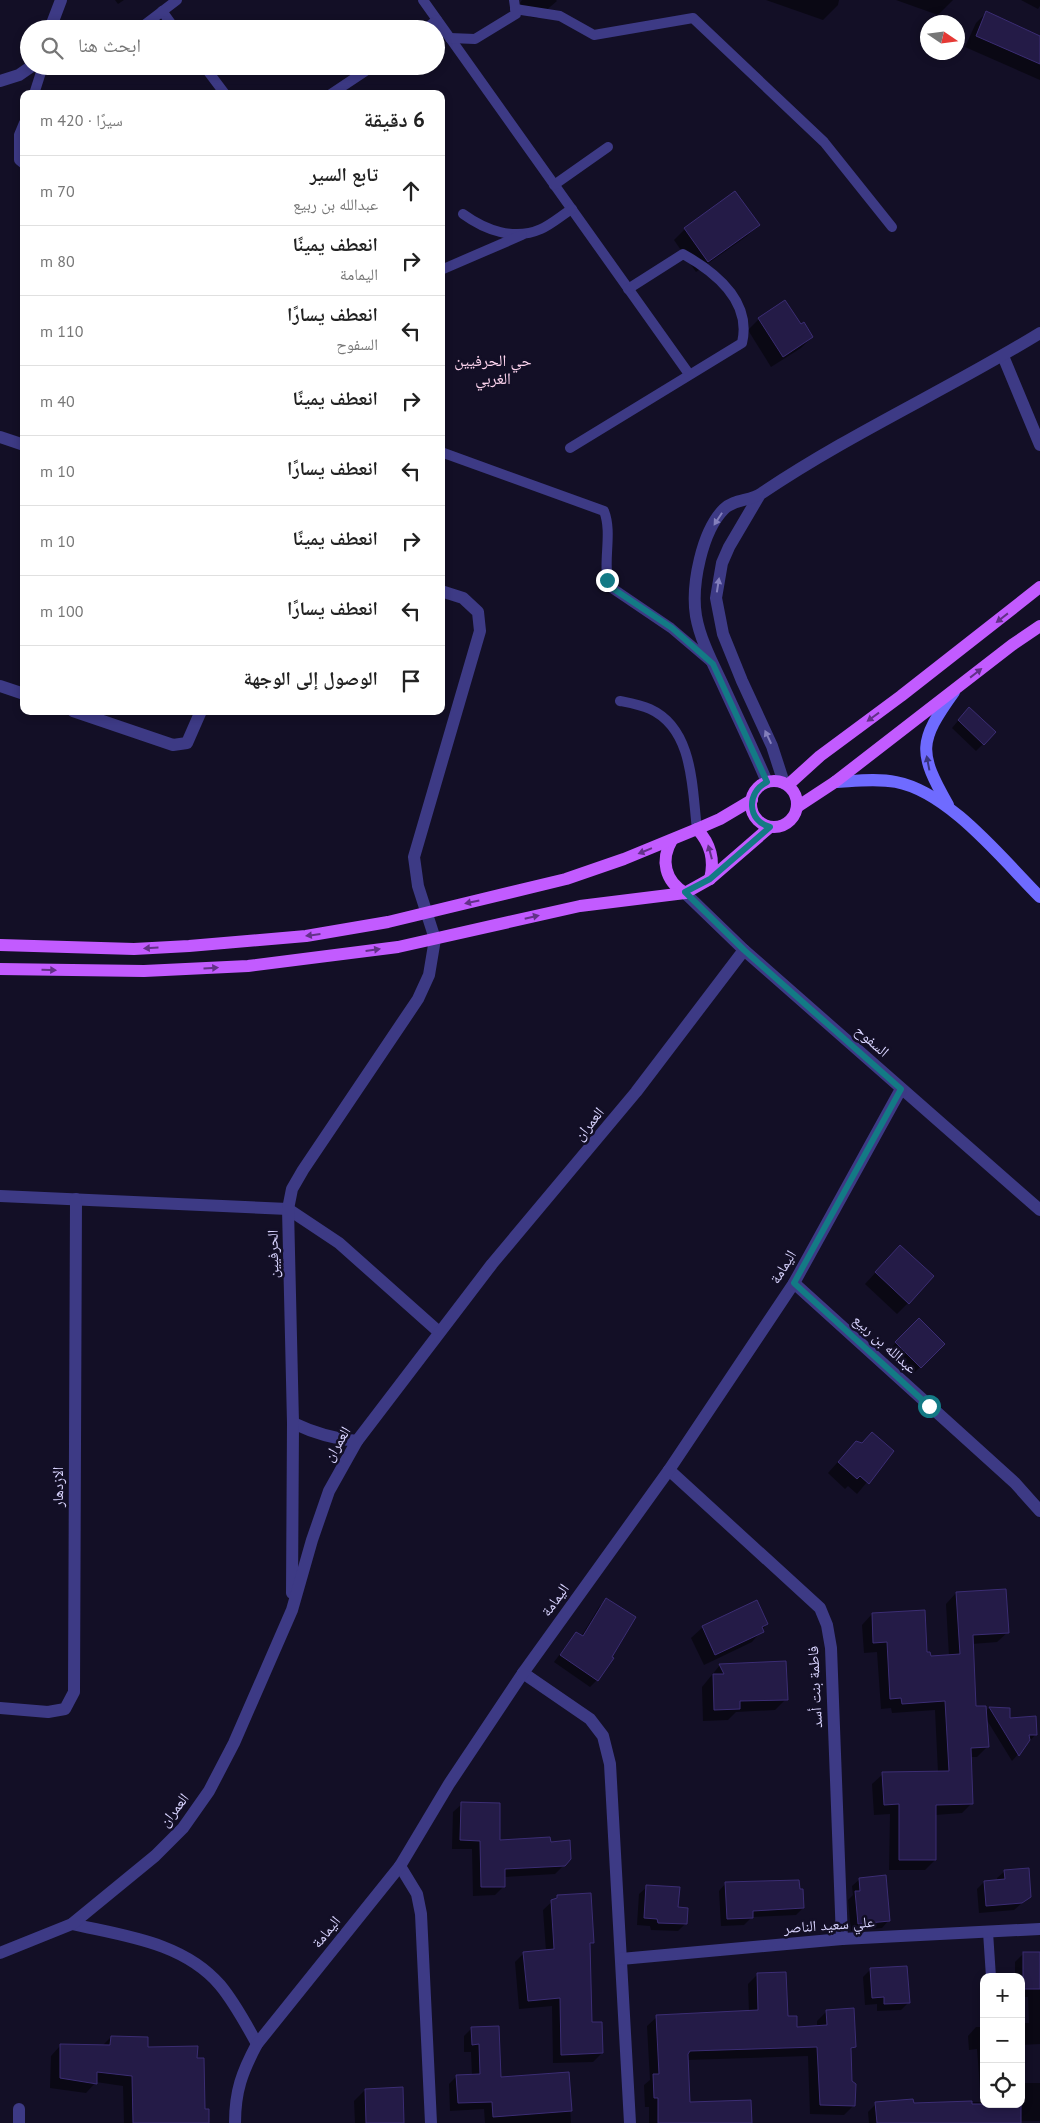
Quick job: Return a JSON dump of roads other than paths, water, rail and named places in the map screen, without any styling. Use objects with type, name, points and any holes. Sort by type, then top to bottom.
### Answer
[{"type":"main road","points":[[786,784],[1040,587]]},
{"type":"main road","points":[[797,808],[836,782],[1040,626]]},
{"type":"main road","points":[[776,781],[786,784],[796,795],[797,808],[791,821],[777,827],[770,827],[760,823],[754,815],[752,800],[758,787],[767,782],[776,781]]},
{"type":"main road","points":[[0,945],[134,949],[189,946],[340,932],[566,879],[697,830],[752,800]]},
{"type":"main road","points":[[0,969],[144,971],[248,966],[398,946],[580,906],[685,892],[710,879],[770,827]]},
{"type":"main road","points":[[697,830],[706,841],[712,856],[710,879]]},
{"type":"main road","points":[[672,840],[665,854],[666,870],[673,883],[685,892]]},
{"type":"street","points":[[53,20],[61,0]]},
{"type":"street","points":[[0,81],[20,75]]},
{"type":"street","points":[[767,782],[713,664],[696,616],[695,584],[706,539],[725,508],[734,503],[758,496],[789,475],[887,418],[1003,356],[1040,333]]},
{"type":"street","points":[[1003,356],[1040,445]]},
{"type":"street","points":[[0,437],[20,444]]},
{"type":"street","points":[[758,496],[722,563],[716,598],[724,634],[742,681],[772,746],[786,784]]},
{"type":"street","points":[[435,939],[414,870],[414,857],[480,631],[478,612],[463,598],[445,591]]},
{"type":"street","points":[[0,686],[20,693]]},
{"type":"street","points":[[949,807],[930,774],[926,745],[930,727],[956,689]]},
{"type":"street","points":[[85,715],[173,745],[187,742],[199,715]]},
{"type":"street","points":[[836,782],[895,782],[923,791],[949,807],[1040,897]]},
{"type":"street","name":"السفوح","points":[[685,892],[744,950],[1040,1210]]},
{"type":"street","name":"الحرفيين","points":[[292,1610],[293,1423],[288,1209],[292,1188],[424,988],[432,964],[435,939]]},
{"type":"street","name":"العمران","points":[[0,1953],[72,1924],[134,1874],[183,1828],[209,1791],[234,1744],[292,1610],[312,1540],[329,1492],[356,1441],[438,1332],[636,1092],[744,950]]},
{"type":"street","name":"اليمامة","points":[[236,2123],[235,2100],[244,2069],[258,2044],[400,1866],[449,1784],[522,1673],[669,1470],[794,1283],[901,1089]]},
{"type":"street","points":[[0,1196],[288,1209],[339,1244],[438,1332]]},
{"type":"street","name":"الازدهار","points":[[0,1708],[48,1712],[65,1708],[74,1692],[76,1199]]},
{"type":"street","name":"عبدالله بن ربيع","points":[[794,1283],[1015,1482],[1040,1511]]},
{"type":"street","points":[[293,1423],[316,1434],[356,1441]]},
{"type":"street","name":"فاطمة بنت أسد","points":[[669,1470],[820,1608],[827,1625],[831,1648],[842,1939]]},
{"type":"street","points":[[522,1673],[590,1719],[603,1736],[610,1764],[630,2123]]},
{"type":"street","points":[[400,1866],[411,1882],[420,1903],[431,2123]]},
{"type":"street","points":[[72,1924],[156,1944],[189,1959],[220,1986],[258,2044]]},
{"type":"street","name":"علي سعيد الناصر","points":[[621,1959],[842,1939],[1040,1929]]},
{"type":"street","points":[[19,2109],[19,2123]]},
{"type":"lane","points":[[151,20],[177,0]]},
{"type":"lane","points":[[423,0],[437,20]]},
{"type":"lane","points":[[450,38],[475,39],[516,14],[514,4],[560,16],[594,35],[693,18],[824,142],[892,227]]},
{"type":"lane","points":[[162,12],[168,20]]},
{"type":"lane","points":[[445,31],[689,374]]},
{"type":"lane","points":[[34,90],[36,75]]},
{"type":"lane","points":[[210,75],[219,90]]},
{"type":"lane","points":[[337,90],[360,75]]},
{"type":"lane","points":[[20,135],[20,161]]},
{"type":"lane","points":[[554,185],[608,147]]},
{"type":"lane","points":[[463,214],[477,224],[490,229],[519,234],[542,228],[572,209]]},
{"type":"lane","points":[[445,268],[532,231]]},
{"type":"lane","points":[[570,448],[742,343],[745,331],[741,309],[719,278],[683,254],[628,289]]},
{"type":"lane","points":[[445,453],[604,511],[608,520],[607,580],[609,586],[672,628],[713,664]]},
{"type":"lane","points":[[620,701],[651,710],[674,727],[688,761],[697,830]]},
{"type":"lane","points":[[988,1932],[991,1973]]},
{"type":"district","name":"حي الحرفيين الغربي","points":[[493,369]]}]
